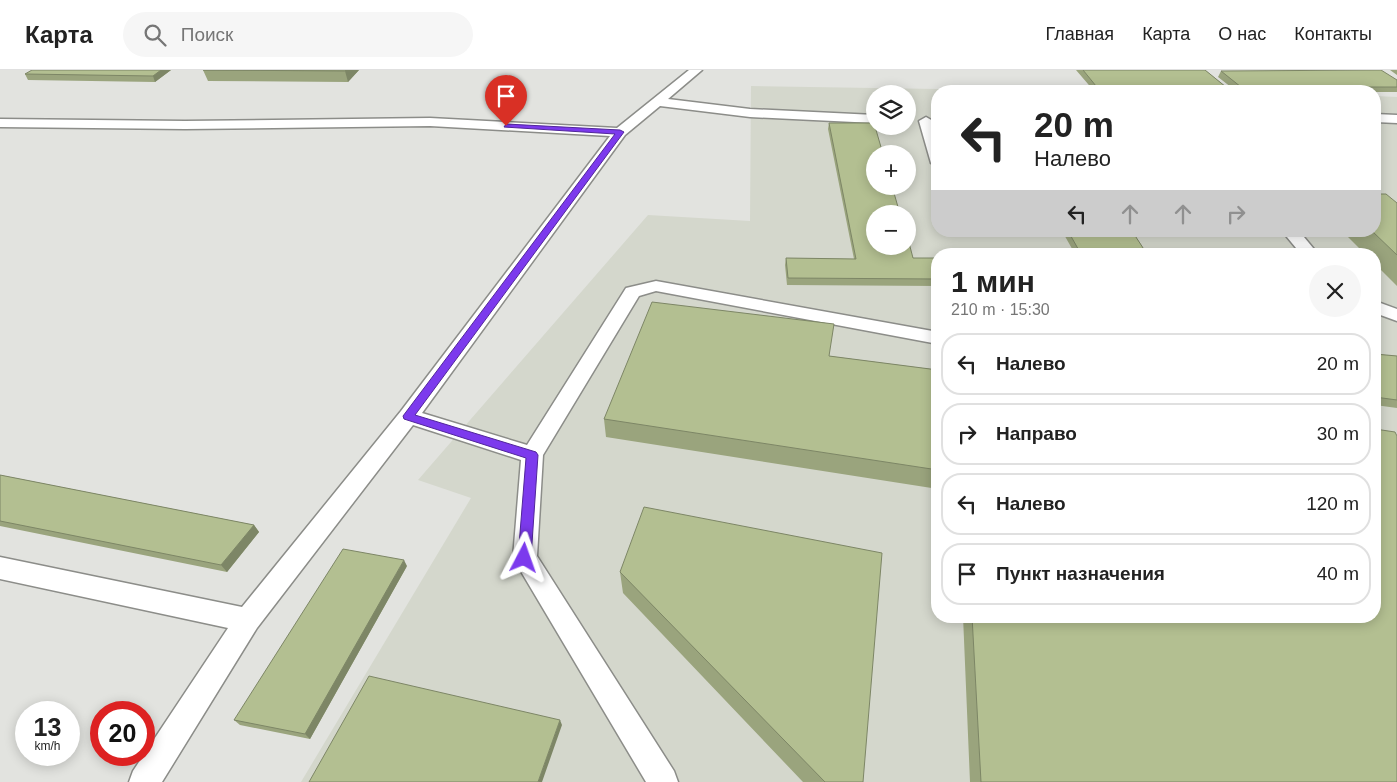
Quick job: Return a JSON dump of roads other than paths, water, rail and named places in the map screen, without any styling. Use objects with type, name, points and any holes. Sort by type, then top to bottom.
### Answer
[{"type":"lane","points":[[144,782],[248,620],[408,416],[620,132],[696,70]]},
{"type":"lane","points":[[658,102],[750,114],[866,118]]},
{"type":"lane","points":[[1381,118],[1397,119]]},
{"type":"lane","points":[[926,120],[931,138]]},
{"type":"lane","points":[[0,123],[185,125],[430,122],[620,132]]},
{"type":"lane","points":[[1295,237],[1305,248]]},
{"type":"lane","points":[[663,782],[524,558],[532,455],[632,292],[656,286],[931,337]]},
{"type":"lane","points":[[1381,309],[1397,315]]},
{"type":"lane","points":[[408,416],[532,455]]},
{"type":"lane","points":[[0,568],[248,620]]}]
